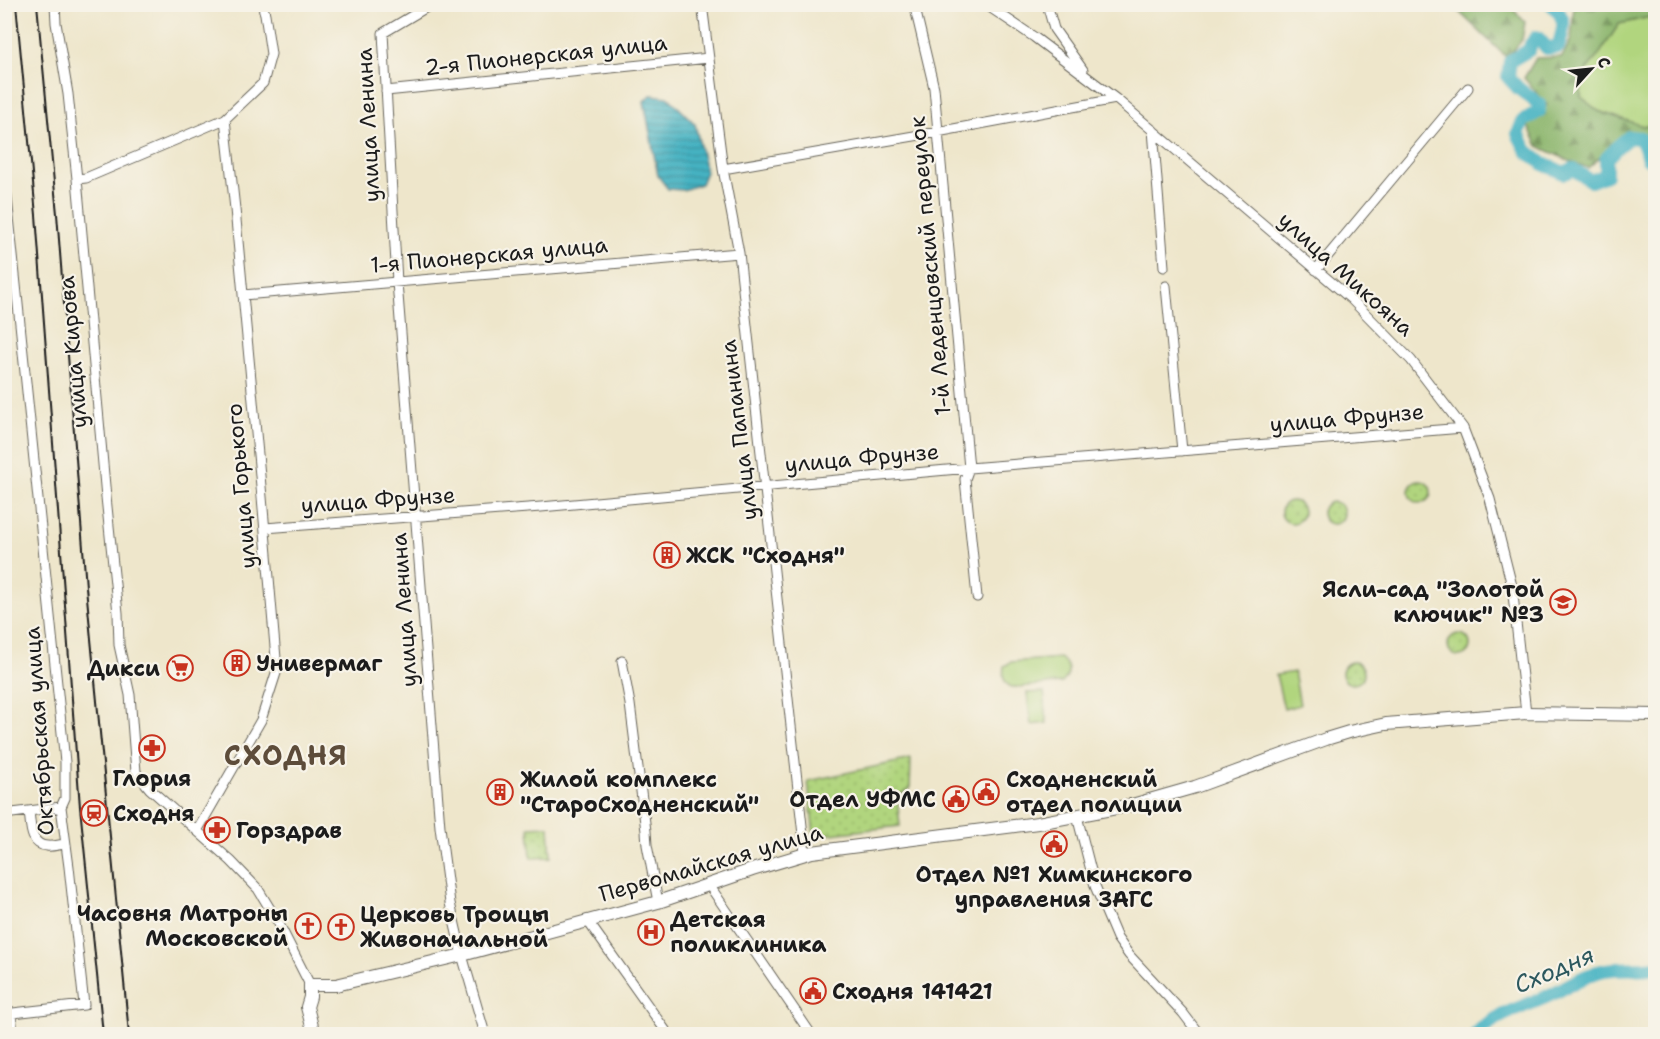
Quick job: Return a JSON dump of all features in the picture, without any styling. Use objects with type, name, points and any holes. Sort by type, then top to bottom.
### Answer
[{"type":"main road","name":"Первомайская улица","points":[[310,985],[336,984],[462,955],[658,902],[805,853],[1038,823],[1132,805],[1176,793],[1326,739],[1386,724],[1526,713],[1656,715]]},
{"type":"main road","points":[[310,985],[310,998],[307,1006],[314,1035]]},
{"type":"street","name":"улица Кирова","points":[[56,4],[56,23],[68,94],[77,178],[118,613],[119,645],[130,695],[136,772],[150,789],[231,861],[258,889],[278,922],[310,985]]},
{"type":"street","points":[[77,178],[92,175],[225,119],[263,83],[271,54],[262,4]]},
{"type":"street","name":"улица Ленина","points":[[432,4],[383,33],[397,282],[440,827],[450,903],[485,1035]]},
{"type":"street","name":"улица Папанина","points":[[702,4],[723,169],[739,253],[805,853]]},
{"type":"street","name":"1-й Леденцовский переулок","points":[[914,4],[934,88],[969,468],[965,479],[977,597]]},
{"type":"street","name":"улица Микояна","points":[[986,4],[1116,99],[1351,299],[1411,360],[1463,428],[1490,499],[1512,586],[1526,713]]},
{"type":"street","points":[[1047,4],[1054,29],[1088,77]]},
{"type":"street","name":"2-я Пионерская улица","points":[[386,91],[709,58]]},
{"type":"street","points":[[1316,270],[1468,88]]},
{"type":"street","points":[[723,169],[1116,99]]},
{"type":"street","name":"улица Горького","points":[[197,831],[261,720],[277,670],[225,119]]},
{"type":"street","points":[[1153,130],[1164,267]]},
{"type":"street","name":"Октябрьская улица","points":[[4,168],[65,762],[65,798],[61,807],[84,1005],[8,1014]]},
{"type":"street","name":"1-я Пионерская улица","points":[[243,295],[739,253]]},
{"type":"street","points":[[1166,286],[1182,451]]},
{"type":"street","name":"улица Фрунзе","points":[[265,528],[541,507],[969,468],[1463,428]]},
{"type":"street","points":[[622,662],[633,727],[647,845],[658,902]]},
{"type":"street","points":[[4,814],[61,807]]},
{"type":"street","points":[[29,811],[33,837],[39,843],[46,846],[66,844]]},
{"type":"street","points":[[1077,816],[1095,886],[1117,938],[1129,955],[1183,1013],[1199,1035]]},
{"type":"street","points":[[709,885],[811,1035]]},
{"type":"street","points":[[587,921],[668,1035]]},
{"type":"street","points":[[8,1014],[13,1035]]},
{"type":"green space","points":[[1452,5],[1509,5],[1525,22],[1522,40],[1507,58]]},
{"type":"green space","points":[[1574,5],[1655,5],[1655,16],[1619,24],[1582,75],[1581,97],[1598,111],[1643,126],[1655,127],[1655,152],[1643,140],[1626,134],[1588,168],[1538,146],[1527,124],[1547,105],[1524,78],[1536,58],[1562,57],[1571,39]]},
{"type":"green space","points":[[1655,16],[1655,127],[1643,126],[1598,111],[1581,97],[1582,75],[1619,24]]},
{"type":"green space","points":[[1420,481],[1428,484],[1431,492],[1428,500],[1420,503],[1412,500],[1409,492],[1412,484]]},
{"type":"green space","points":[[1292,501],[1300,504],[1303,512],[1300,520],[1292,523],[1284,520],[1281,512],[1284,504]]},
{"type":"green space","points":[[1333,502],[1341,505],[1344,513],[1341,521],[1333,524],[1325,521],[1322,513],[1325,505]]},
{"type":"green space","points":[[1459,634],[1467,637],[1470,645],[1467,653],[1459,656],[1451,653],[1448,645],[1451,637]]},
{"type":"green space","points":[[1060,658],[1068,670],[1062,683],[1012,687],[1005,681],[1004,666],[1011,662]]},
{"type":"green space","points":[[1353,662],[1361,665],[1364,673],[1361,681],[1353,684],[1345,681],[1342,673],[1345,665]]},
{"type":"green space","points":[[1294,672],[1300,705],[1284,709],[1276,675]]},
{"type":"green space","points":[[1044,692],[1047,723],[1031,725],[1027,693]]},
{"type":"green space","points":[[911,759],[910,789],[897,796],[900,826],[814,836],[808,781]]},
{"type":"green space","points":[[549,826],[551,857],[531,858],[529,827]]},
{"type":"water","points":[[651,95],[668,97],[695,124],[706,172],[701,184],[683,190],[668,189],[658,176],[644,101]]},
{"type":"waterway","name":"Сходня","points":[[1551,4],[1560,14],[1563,24],[1558,47],[1547,48],[1537,37],[1529,50],[1510,61],[1508,77],[1539,104],[1539,111],[1523,121],[1518,134],[1527,151],[1543,164],[1564,173],[1573,169],[1591,181],[1606,175],[1606,159],[1629,137],[1640,138],[1648,159],[1656,161]]},
{"type":"waterway","name":"Сходня","points":[[1476,1034],[1501,1016],[1550,995],[1590,974],[1611,969],[1656,967]]},
{"type":"railway","points":[[16,4],[36,215],[80,807],[103,1034]]},
{"type":"railway","points":[[37,4],[57,214],[86,587],[129,1034]]},
{"type":"place","name":"ЖСК \"Сходня\"","points":[[667,555]]},
{"type":"place","name":"Ясли-сад \"Золотой ключик\" №3","points":[[1563,602]]},
{"type":"place","name":"Универмаг","points":[[237,663]]},
{"type":"place","name":"Дикси","points":[[180,668]]},
{"type":"place","name":"Глория","points":[[152,748]]},
{"type":"place","name":"Жилой комплекс \"СтароСходненский\"","points":[[500,792]]},
{"type":"place","name":"Сходненский отдел полиции","points":[[986,792]]},
{"type":"place","name":"Отдел УФМС","points":[[956,799]]},
{"type":"place","name":"Сходня","points":[[94,813]]},
{"type":"place","name":"Горздрав","points":[[217,830]]},
{"type":"place","name":"Отдел №1 Химкинского управления ЗАГС","points":[[1054,844]]},
{"type":"place","name":"Часовня Матроны Московской","points":[[308,926]]},
{"type":"place","name":"Церковь Троицы Живоначальной","points":[[341,927]]},
{"type":"place","name":"Детская поликлиника","points":[[651,932]]},
{"type":"place","name":"Сходня 141421","points":[[813,991]]},
{"type":"district","name":"СХОДНЯ","points":[[286,755]]}]
